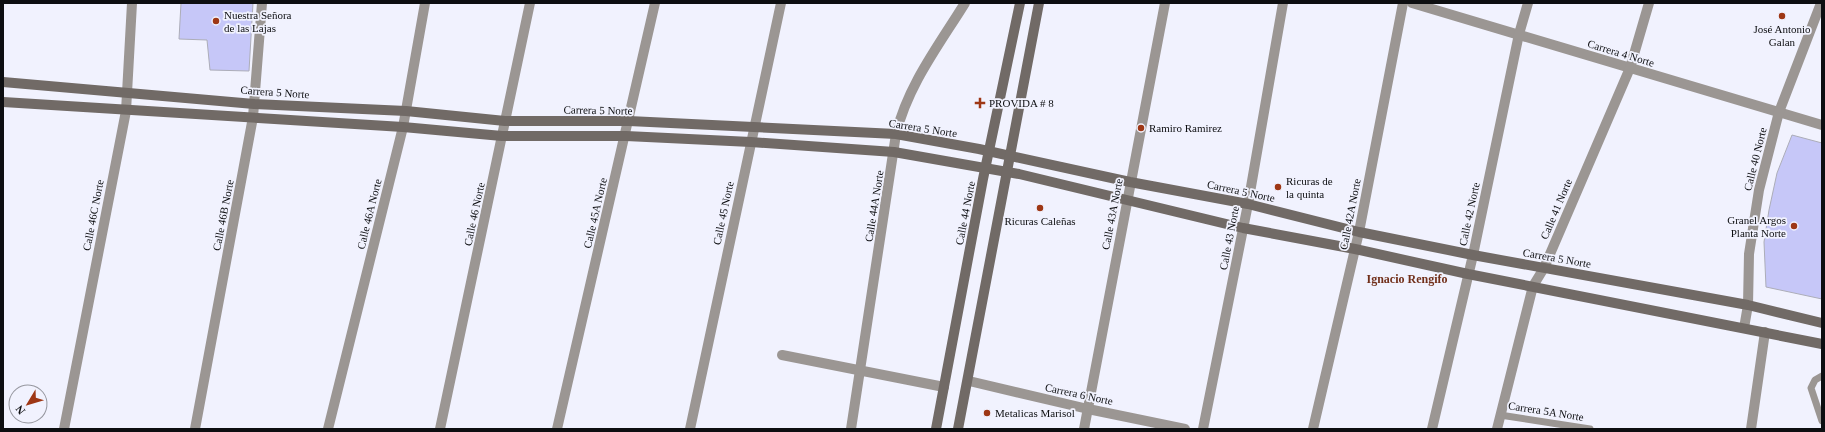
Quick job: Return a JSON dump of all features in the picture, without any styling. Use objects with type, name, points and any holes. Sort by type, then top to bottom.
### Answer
[{"type":"street","name":"Calle 46C Norte","points":[[64,429],[126,111],[132,3]]},
{"type":"street","name":"Calle 46B Norte","points":[[195,429],[253,117],[262,3]]},
{"type":"street","name":"Calle 46A Norte","points":[[328,429],[403,127],[425,3]]},
{"type":"street","name":"Calle 46 Norte","points":[[440,429],[530,3]]},
{"type":"street","name":"Calle 45A Norte","points":[[557,429],[626,136],[655,3]]},
{"type":"street","name":"Calle 45 Norte","points":[[690,429],[781,3]]},
{"type":"street","name":"Calle 44A Norte","points":[[851,429],[896,134],[901,114],[916,80],[965,3]]},
{"type":"street","name":"Calle 44 Norte","points":[[936,429],[989,151],[1020,3]]},
{"type":"street","points":[[958,429],[969,381],[1039,3]]},
{"type":"street","name":"Calle 43A Norte","points":[[1084,429],[1165,3]]},
{"type":"street","name":"Calle 43 Norte","points":[[1202,429],[1248,204],[1283,3]]},
{"type":"street","name":"Calle 42A Norte","points":[[1313,429],[1356,249],[1403,3]]},
{"type":"street","name":"Carrera 4 Norte","points":[[1412,3],[1822,125]]},
{"type":"street","name":"Calle 42 Norte","points":[[1432,429],[1473,255],[1519,34],[1528,3]]},
{"type":"street","name":"Calle 41 Norte","points":[[1497,429],[1533,286],[1544,268],[1630,68],[1649,3]]},
{"type":"street","name":"Calle 40 Norte","points":[[1744,328],[1748,305],[1749,254],[1759,190],[1779,112],[1821,3]]},
{"type":"street","name":"Carrera 5 Norte","points":[[3,82],[254,104],[406,111],[505,121],[629,122],[896,134],[989,151],[1130,182],[1248,204],[1359,232],[1473,255],[1748,305],[1822,324]]},
{"type":"street","points":[[3,102],[126,111],[253,117],[403,127],[502,136],[626,136],[751,142],[894,152],[1007,172],[1126,202],[1243,228],[1356,249],[1468,274],[1822,344]]},
{"type":"street","points":[[1751,429],[1765,332]]},
{"type":"street","points":[[782,355],[944,387]]},
{"type":"street","name":"Carrera 6 Norte","points":[[969,381],[1088,409],[1185,429]]},
{"type":"lane","points":[[1822,376],[1815,380],[1811,388],[1822,421]]},
{"type":"lane","name":"Carrera 5A Norte","points":[[1500,415],[1590,429]]},
{"type":"building","name":"Nuestra Señora de las Lajas","points":[[181,3],[253,3],[249,71],[210,70],[207,40],[179,39]]},
{"type":"building","name":"Granel Argos Planta Norte","points":[[1792,135],[1822,143],[1822,299],[1766,287],[1764,242],[1769,210],[1777,173]]},
{"type":"place","name":"José Antonio Galan","points":[[1782,16]]},
{"type":"place","name":"Nuestra Señora de las Lajas","points":[[216,21]]},
{"type":"place","name":"PROVIDA # 8","points":[[980,103]]},
{"type":"place","name":"Ramiro Ramirez","points":[[1141,128]]},
{"type":"place","name":"Ricuras de la quinta","points":[[1278,187]]},
{"type":"place","name":"Ricuras Caleñas","points":[[1040,208]]},
{"type":"place","name":"Granel Argos Planta Norte","points":[[1794,226]]},
{"type":"place","name":"Metalicas Marisol","points":[[987,413]]},
{"type":"district","name":"Ignacio Rengifo","points":[[1407,279]]}]
